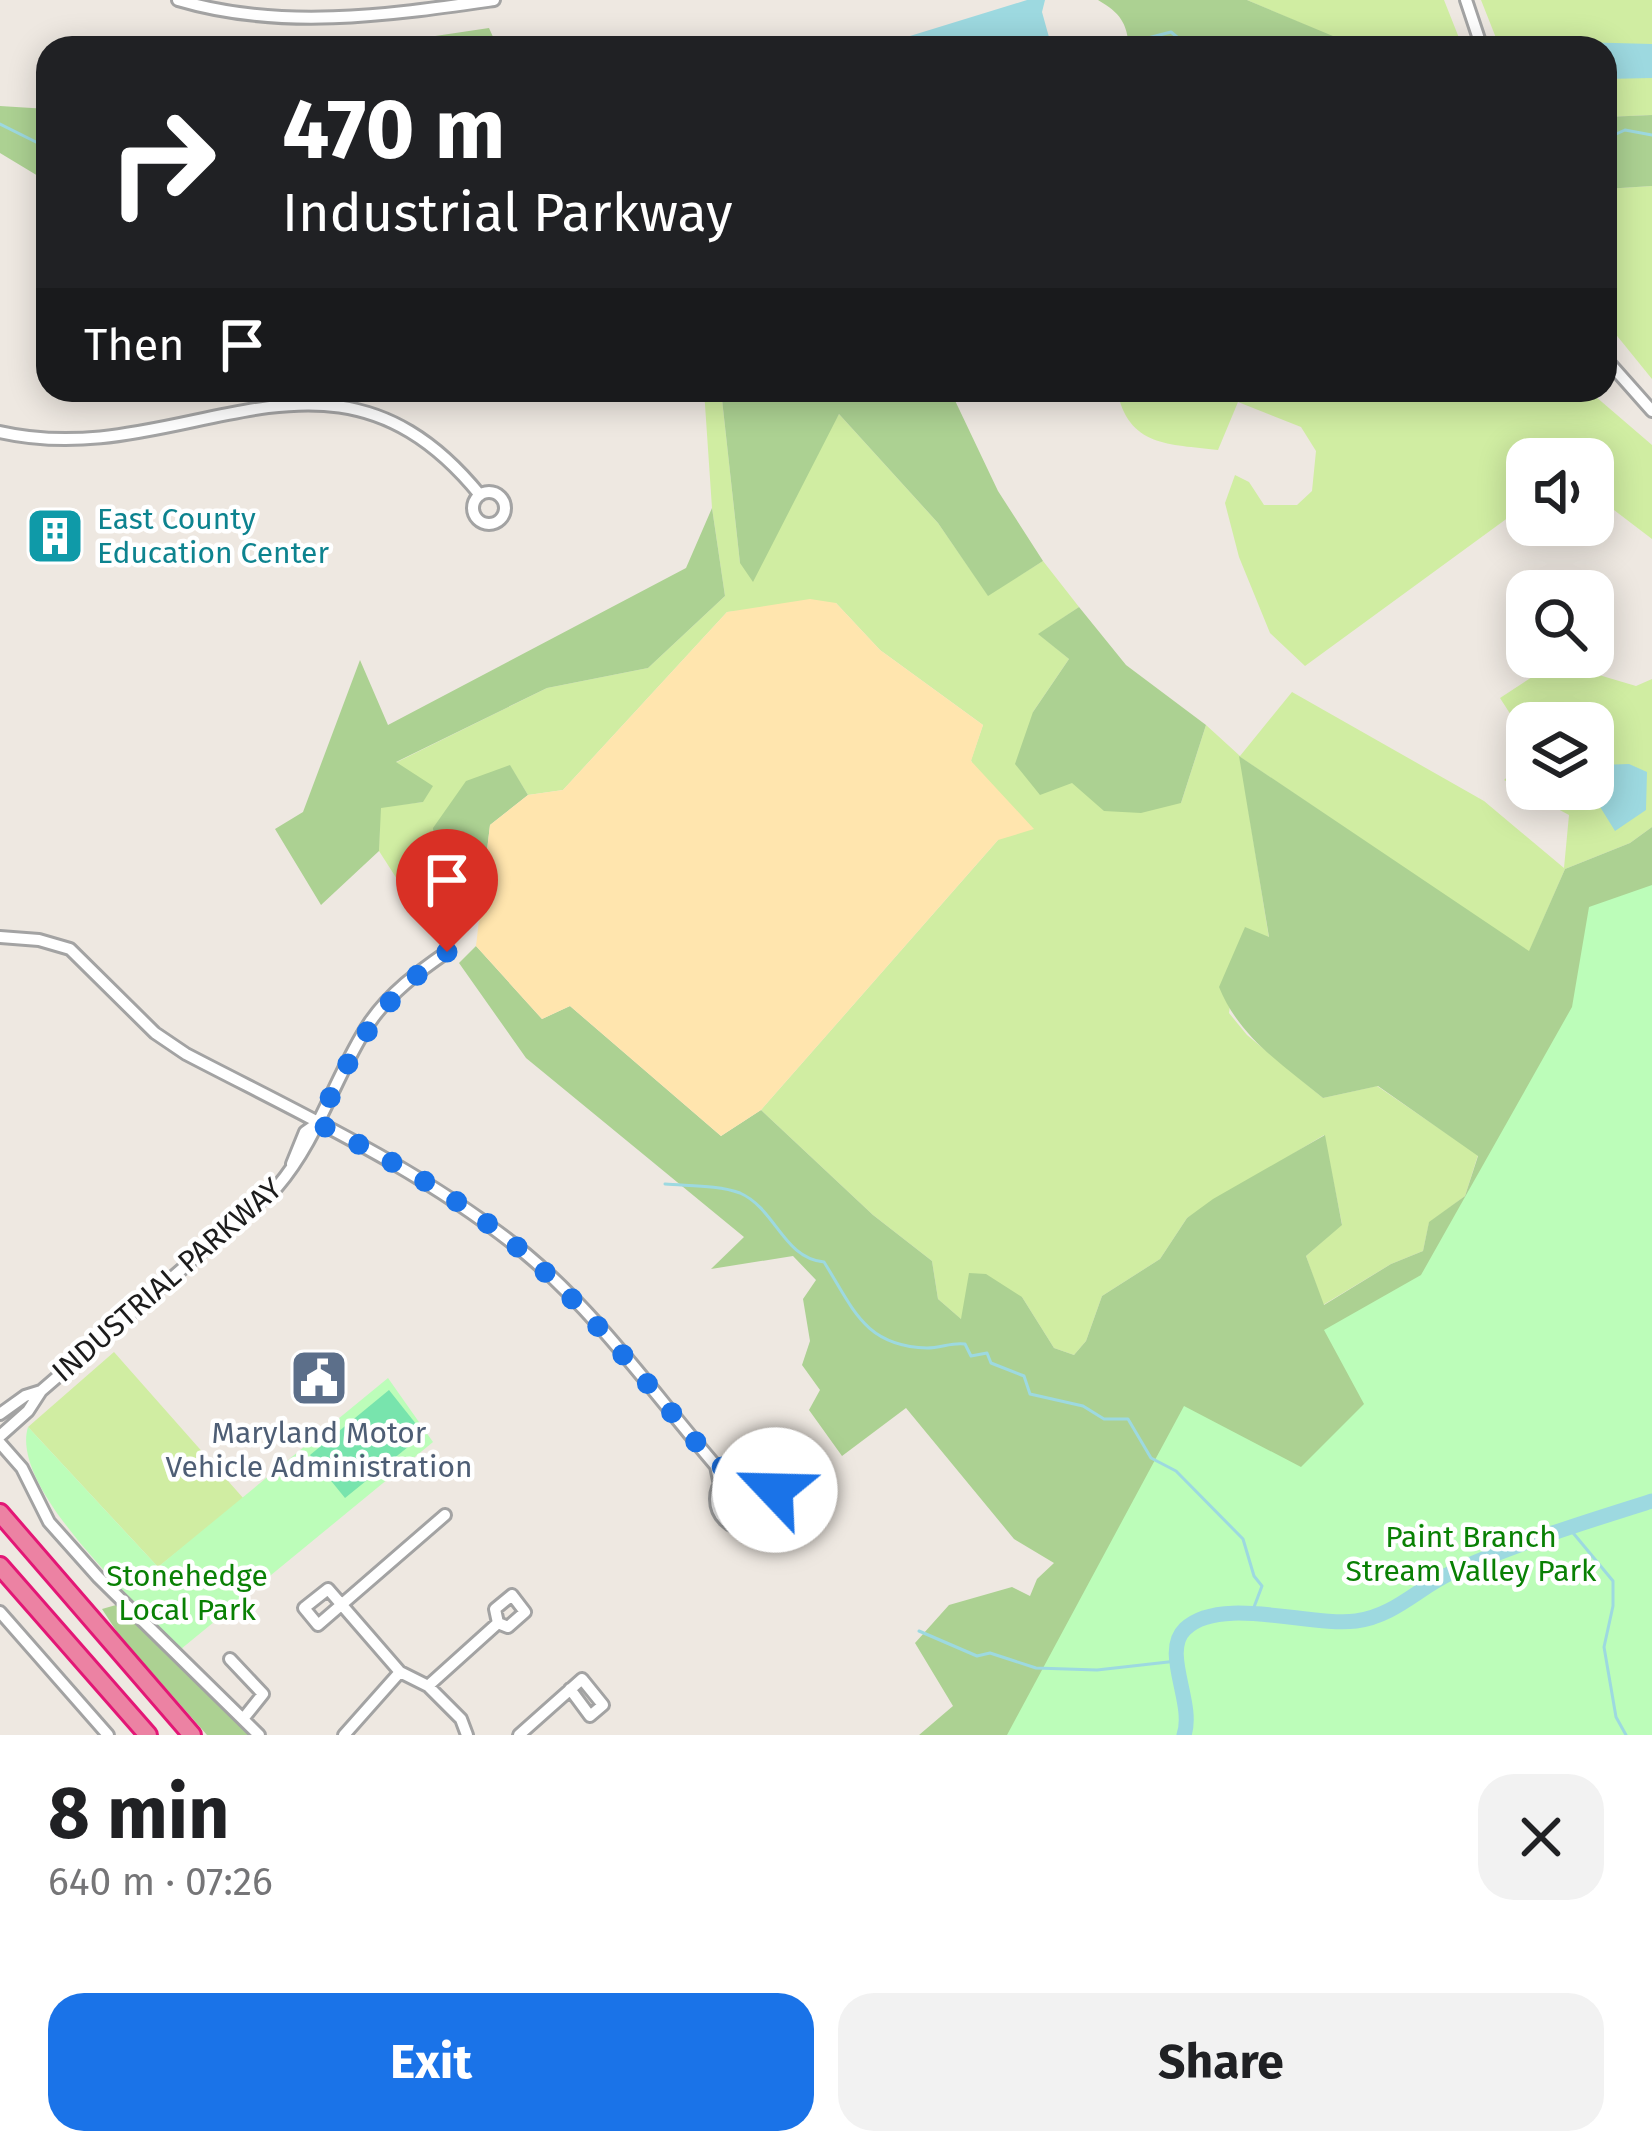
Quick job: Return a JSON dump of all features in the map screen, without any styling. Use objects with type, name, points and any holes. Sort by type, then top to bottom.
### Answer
[{"type":"highway","points":[[0,1513],[192,1735]]},
{"type":"highway","points":[[0,1566],[148,1735]]},
{"type":"street","points":[[178,0],[248,14],[308,18],[365,18],[494,0]]},
{"type":"street","points":[[1466,0],[1478,36]]},
{"type":"street","points":[[1617,372],[1652,411]]},
{"type":"street","points":[[0,432],[70,440],[118,438],[254,406],[323,404],[386,419],[410,432],[461,472],[480,495]]},
{"type":"street","points":[[0,937],[40,940],[70,949],[155,1033],[433,1186],[530,1257],[578,1304],[716,1466],[717,1505],[730,1524],[749,1528],[764,1522],[776,1502],[770,1481],[754,1470],[716,1466]]},
{"type":"street","name":"INDUSTRIAL PARKWAY","points":[[0,1440],[41,1390],[257,1204],[292,1168],[305,1132],[317,1123],[371,1021],[403,985],[447,952]]},
{"type":"street","name":"INDUSTRIAL PARKWAY","points":[[0,1414],[15,1401],[41,1390]]},
{"type":"street","points":[[0,1440],[22,1468],[49,1522],[98,1577],[259,1735]]},
{"type":"street","points":[[720,1485],[737,1470]]},
{"type":"street","points":[[445,1515],[344,1606],[400,1672],[428,1686],[461,1718],[467,1735]]},
{"type":"street","points":[[0,1613],[108,1735]]},
{"type":"street","points":[[428,1686],[498,1623]]},
{"type":"street","points":[[230,1659],[263,1694],[243,1719]]},
{"type":"street","points":[[344,1735],[400,1672]]},
{"type":"street","points":[[519,1735],[570,1689]]},
{"type":"green space","points":[[1098,0],[1247,0],[1333,36],[1127,36],[1112,9]]},
{"type":"green space","points":[[1247,0],[1444,0],[1458,36],[1331,36]]},
{"type":"green space","points":[[1481,0],[1652,0],[1652,115],[1617,116],[1617,36],[1495,36]]},
{"type":"green space","points":[[489,28],[493,36],[435,36]]},
{"type":"green space","points":[[0,106],[36,108],[36,175],[0,153]]},
{"type":"green space","points":[[1652,115],[1652,186],[1617,188],[1617,116]]},
{"type":"green space","points":[[1652,186],[1652,379],[1617,336],[1617,188]]},
{"type":"green space","points":[[705,402],[722,402],[740,563],[839,414],[938,523],[988,595],[1043,561],[1079,607],[1039,634],[1069,659],[1033,712],[1072,783],[1181,803],[1206,725],[1240,756],[1292,692],[1484,801],[1564,868],[1569,815],[1560,810],[1614,810],[1614,702],[1506,702],[1506,707],[1500,698],[1531,678],[1609,678],[1636,686],[1652,679],[1652,827],[1630,843],[1565,869],[1529,952],[1240,757],[1269,938],[1245,928],[1229,1013],[1247,1035],[1323,1098],[1377,1086],[1478,1155],[1465,1196],[1429,1223],[1423,1251],[1391,1264],[1323,1305],[1306,1256],[1342,1224],[1324,1135],[1187,1218],[1160,1259],[1102,1296],[1086,1341],[1074,1355],[1054,1348],[1022,1297],[962,1320],[938,1299],[932,1261],[873,1215],[761,1110],[998,840],[971,760],[983,725],[880,650],[836,603],[727,612],[563,790],[528,795],[510,766],[436,859],[485,866],[429,929],[379,851],[380,807],[423,802],[395,763],[547,688],[648,668],[725,596],[712,508]]},
{"type":"green space","points":[[722,402],[956,402],[998,491],[1043,561],[988,596],[938,523],[839,414],[753,582],[740,563]]},
{"type":"green space","points":[[1120,402],[1238,402],[1218,450],[1153,439],[1131,423]]},
{"type":"green space","points":[[1238,402],[1602,402],[1652,445],[1652,539],[1614,510],[1614,438],[1506,438],[1506,519],[1305,666],[1270,633],[1239,557],[1225,503],[1235,475],[1249,482],[1264,505],[1297,505],[1312,491],[1316,451],[1301,427]]},
{"type":"green space","points":[[712,508],[725,596],[648,668],[547,688],[396,762],[433,786],[423,802],[381,808],[379,851],[321,905],[275,829],[303,812],[360,660],[388,725],[686,568]]},
{"type":"green space","points":[[1079,607],[1126,665],[1206,725],[1181,803],[1141,813],[1104,811],[1072,783],[1040,795],[1015,764],[1033,712],[1069,659],[1038,634]]},
{"type":"green space","points":[[1239,756],[1529,951],[1565,869],[1630,843],[1652,827],[1652,1735],[919,1735],[953,1706],[915,1643],[949,1605],[1012,1587],[1030,1596],[1037,1579],[1054,1563],[1014,1539],[906,1408],[842,1456],[809,1410],[820,1390],[802,1365],[810,1341],[803,1299],[816,1280],[793,1256],[711,1269],[744,1237],[526,1058],[459,963],[476,946],[542,1019],[570,1006],[721,1136],[761,1110],[873,1215],[932,1261],[938,1299],[961,1319],[969,1273],[986,1274],[1022,1297],[1054,1348],[1074,1355],[1086,1341],[1102,1296],[1160,1259],[1187,1218],[1325,1135],[1342,1225],[1306,1256],[1324,1305],[1391,1264],[1423,1251],[1429,1222],[1465,1196],[1478,1156],[1378,1086],[1323,1098],[1264,1049],[1228,1005],[1219,987],[1245,927],[1269,937]]},
{"type":"green space","points":[[510,765],[528,795],[490,825],[485,866],[436,859],[433,828],[466,781]]},
{"type":"green space","name":"Paint Branch Stream Valley Park","points":[[1652,885],[1652,1735],[1007,1735],[1184,1406],[1301,1467],[1364,1404],[1324,1330],[1421,1275],[1572,1007],[1589,907]]},
{"type":"green space","points":[[114,1352],[244,1499],[158,1567],[28,1427]]},
{"type":"green space","name":"Stonehedge Local Park","points":[[388,1378],[433,1442],[181,1649],[82,1545],[38,1482],[27,1453],[28,1427],[158,1567]]},
{"type":"green space","points":[[389,1390],[424,1434],[345,1498],[310,1455]]},
{"type":"green space","points":[[116,1605],[251,1735],[207,1735],[119,1635],[102,1609]]},
{"type":"sand","points":[[810,599],[836,603],[880,650],[983,725],[971,761],[1034,829],[998,840],[761,1110],[721,1136],[570,1006],[542,1019],[476,946],[490,825],[528,795],[563,790],[727,612]]},
{"type":"water","points":[[1027,0],[1045,0],[1042,12],[1049,36],[910,36]]},
{"type":"water","points":[[1617,43],[1652,44],[1652,78],[1617,79]]},
{"type":"water","points":[[1614,764],[1629,764],[1647,772],[1646,810],[1615,831],[1602,810],[1614,810]]},
{"type":"waterway","points":[[1156,36],[1171,32],[1176,36]]},
{"type":"waterway","points":[[0,124],[36,142]]},
{"type":"waterway","points":[[1617,134],[1625,130],[1652,135]]},
{"type":"waterway","points":[[665,1184],[723,1188],[752,1200],[799,1252],[824,1262],[863,1322],[888,1340],[927,1348],[965,1344],[971,1356],[987,1353],[991,1363],[1024,1376],[1030,1394],[1083,1406],[1104,1419],[1128,1419],[1151,1458],[1176,1471],[1243,1539],[1254,1576],[1262,1586],[1251,1615]]},
{"type":"waterway","points":[[1184,1735],[1176,1651],[1185,1629],[1201,1619],[1243,1613],[1337,1622],[1370,1618],[1477,1561],[1652,1501]]},
{"type":"waterway","points":[[1569,1528],[1613,1581],[1604,1647],[1616,1717],[1626,1735]]},
{"type":"waterway","points":[[919,1631],[977,1656],[990,1653],[1036,1668],[1097,1670],[1177,1661]]},
{"type":"place","name":"East County Education Center","points":[[55,536]]},
{"type":"place","name":"Maryland Motor Vehicle Administration","points":[[319,1378]]},
{"type":"route","points":[[447,952],[382,1006],[317,1123],[433,1186],[530,1257],[578,1304],[716,1466],[754,1470],[775,1490]]}]
